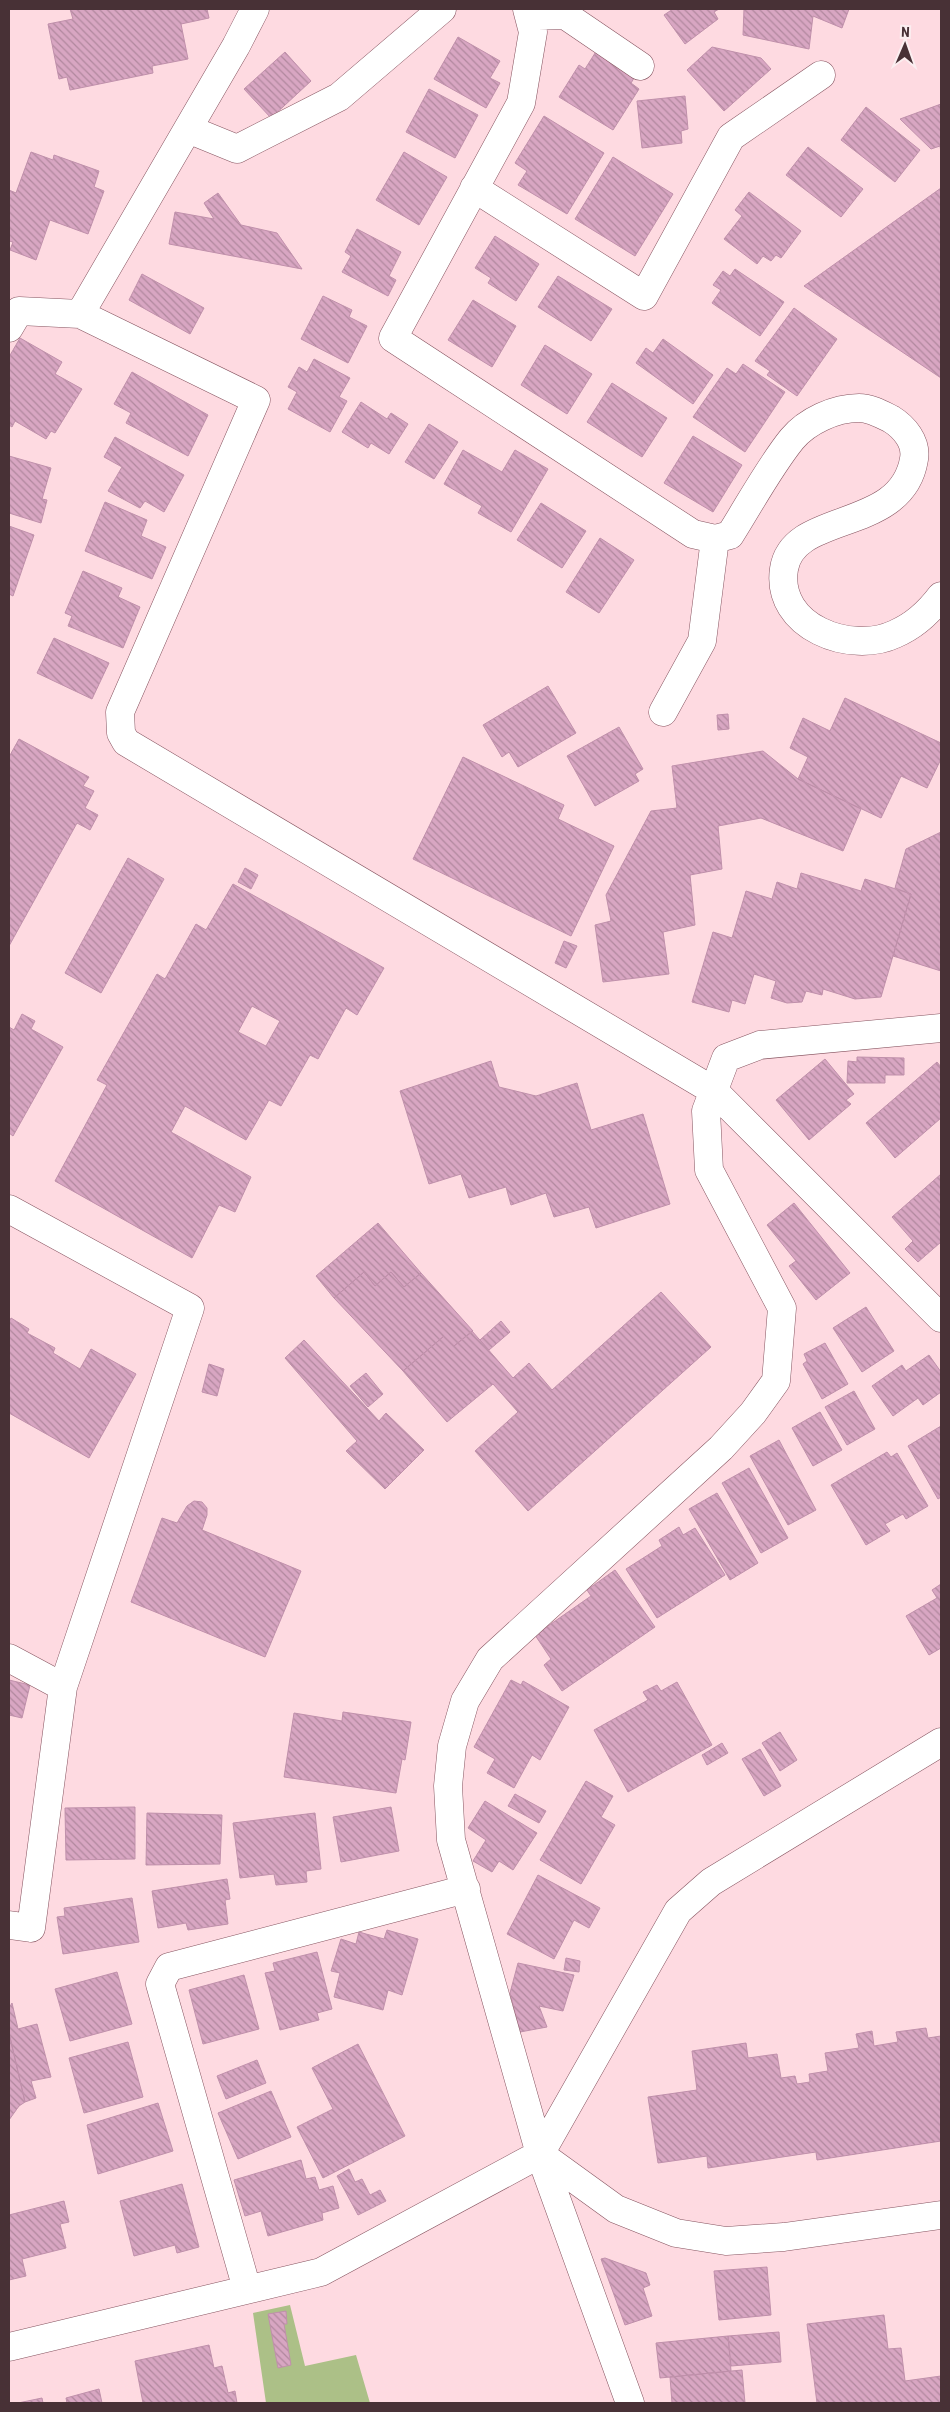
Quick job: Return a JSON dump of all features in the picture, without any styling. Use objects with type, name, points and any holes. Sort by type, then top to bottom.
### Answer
[{"type":"street","points":[[80,314],[236,46],[255,9]]},
{"type":"street","points":[[188,129],[237,149],[339,96],[442,9]]},
{"type":"street","points":[[640,66],[565,15],[528,12],[533,32],[521,103],[393,338],[692,534],[715,539],[730,535],[792,438],[821,417],[860,408],[880,413],[897,423],[910,436],[914,457],[907,481],[884,505],[801,540],[787,554],[783,571],[784,590],[792,609],[808,625],[829,636],[849,641],[874,640],[894,635],[916,622],[941,596]]},
{"type":"street","points":[[474,188],[644,296],[730,137],[821,75]]},
{"type":"street","points":[[9,328],[19,311],[80,314],[256,400],[120,712],[121,734],[126,742],[714,1091],[941,1318]]},
{"type":"street","points":[[663,712],[702,641],[715,539]]},
{"type":"street","points":[[630,2403],[540,2154],[452,1840],[448,1786],[452,1746],[465,1701],[490,1659],[721,1448],[753,1413],[776,1381],[782,1308],[708,1170],[706,1111],[726,1058],[760,1045],[941,1028]]},
{"type":"street","points":[[9,1209],[190,1308],[63,1687],[31,1928],[9,1925]]},
{"type":"street","points":[[9,1658],[63,1687]]},
{"type":"street","points":[[9,2346],[321,2272],[540,2154],[678,1911],[711,1882],[941,1742]]},
{"type":"street","points":[[247,2289],[160,1984],[168,1967],[466,1889]]},
{"type":"street","points":[[540,2154],[616,2209],[676,2233],[726,2241],[784,2237],[941,2214]]},
{"type":"green space","points":[[290,2305],[305,2366],[356,2355],[370,2403],[266,2403],[253,2313]]},
{"type":"building","points":[[70,9],[207,9],[209,18],[181,24],[188,59],[152,66],[153,73],[70,90],[67,77],[59,79],[48,24],[73,19]]},
{"type":"building","points":[[673,9],[719,9],[714,12],[718,19],[685,44],[664,15]]},
{"type":"building","points":[[744,9],[849,9],[842,28],[813,16],[809,49],[743,35]]},
{"type":"building","points":[[458,37],[500,61],[490,78],[500,83],[486,108],[434,79]]},
{"type":"building","points":[[712,47],[761,58],[771,69],[724,111],[687,70]]},
{"type":"building","points":[[597,50],[636,75],[631,83],[639,89],[613,130],[559,97],[579,65],[585,69]]},
{"type":"building","points":[[285,52],[311,81],[271,118],[244,89]]},
{"type":"building","points":[[429,89],[478,115],[455,158],[406,132]]},
{"type":"building","points":[[685,96],[688,129],[681,131],[682,143],[642,148],[637,101]]},
{"type":"building","points":[[941,104],[941,152],[940,146],[931,149],[900,119]]},
{"type":"building","points":[[866,107],[920,150],[895,182],[841,140]]},
{"type":"building","points":[[544,116],[604,153],[567,214],[518,185],[527,171],[515,163]]},
{"type":"building","points":[[808,147],[863,189],[841,217],[786,175]]},
{"type":"building","points":[[31,152],[53,160],[54,155],[99,171],[94,187],[104,191],[88,234],[50,220],[36,260],[10,250],[13,242],[9,241],[9,190],[16,193]]},
{"type":"building","points":[[404,152],[447,177],[419,225],[376,200]]},
{"type":"building","points":[[613,157],[673,194],[635,256],[575,219]]},
{"type":"building","points":[[941,188],[941,378],[804,286]]},
{"type":"building","points":[[749,192],[801,231],[781,258],[776,255],[771,261],[763,256],[757,264],[724,239],[742,216],[735,210]]},
{"type":"building","points":[[218,193],[241,225],[277,233],[302,269],[169,244],[175,212],[214,219],[204,203]]},
{"type":"building","points":[[357,229],[401,252],[389,276],[396,280],[388,296],[342,272],[351,256],[345,252]]},
{"type":"building","points":[[495,236],[539,264],[516,301],[488,283],[491,278],[475,268]]},
{"type":"building","points":[[735,269],[784,302],[760,336],[712,303],[721,290],[713,285],[723,271],[730,276]]},
{"type":"building","points":[[142,274],[204,308],[190,334],[129,300]]},
{"type":"building","points":[[558,276],[612,309],[591,341],[538,307]]},
{"type":"building","points":[[323,296],[352,310],[349,317],[367,326],[348,363],[301,339]]},
{"type":"building","points":[[473,300],[516,326],[492,367],[448,340]]},
{"type":"building","points":[[794,308],[837,339],[797,396],[767,375],[770,371],[755,361]]},
{"type":"building","points":[[20,338],[62,362],[55,374],[82,389],[55,433],[51,431],[46,439],[15,421],[12,427],[9,425],[9,357]]},
{"type":"building","points":[[663,339],[713,375],[693,404],[636,363],[646,348],[653,353]]},
{"type":"building","points":[[545,345],[592,374],[567,414],[521,385]]},
{"type":"building","points":[[314,359],[350,378],[339,397],[347,401],[330,432],[288,409],[297,392],[288,387],[299,367],[307,372]]},
{"type":"building","points":[[743,364],[785,392],[745,452],[693,417],[727,368],[736,374]]},
{"type":"building","points":[[132,372],[208,415],[188,456],[126,423],[131,413],[114,404]]},
{"type":"building","points":[[612,383],[667,418],[642,457],[587,422]]},
{"type":"building","points":[[361,402],[387,419],[391,413],[408,424],[389,454],[371,443],[368,448],[342,432]]},
{"type":"building","points":[[429,424],[458,442],[434,479],[405,462]]},
{"type":"building","points":[[693,436],[742,465],[713,512],[664,483]]},
{"type":"building","points":[[115,437],[184,475],[164,512],[145,501],[140,508],[108,491],[122,467],[104,457]]},
{"type":"building","points":[[463,450],[502,472],[515,450],[548,469],[511,532],[478,513],[482,506],[444,484]]},
{"type":"building","points":[[9,456],[51,468],[42,499],[47,500],[41,523],[9,513]]},
{"type":"building","points":[[105,502],[147,520],[141,536],[166,547],[152,579],[85,551]]},
{"type":"building","points":[[541,503],[586,531],[562,568],[517,540]]},
{"type":"building","points":[[9,526],[34,535],[13,596],[9,594]]},
{"type":"building","points":[[600,538],[634,560],[599,613],[566,592]]},
{"type":"building","points":[[83,571],[122,588],[118,597],[140,607],[123,648],[68,626],[72,616],[65,613]]},
{"type":"building","points":[[54,638],[109,663],[92,699],[37,673]]},
{"type":"building","points":[[548,686],[576,733],[518,767],[509,752],[502,757],[483,725]]},
{"type":"building","points":[[845,698],[941,743],[941,759],[927,788],[901,776],[881,818],[798,779],[808,757],[790,748],[803,718],[830,731]]},
{"type":"building","points":[[728,714],[729,729],[718,730],[717,715]]},
{"type":"building","points":[[619,727],[643,769],[635,774],[639,781],[595,806],[567,756]]},
{"type":"building","points":[[19,739],[89,777],[83,786],[94,791],[85,808],[98,815],[90,830],[77,823],[9,946],[9,757]]},
{"type":"building","points":[[763,751],[798,779],[861,809],[843,851],[761,818],[718,826],[722,869],[690,875],[695,925],[663,932],[669,974],[603,982],[595,925],[611,921],[606,895],[651,811],[677,808],[672,766]]},
{"type":"building","points":[[463,757],[564,805],[558,819],[614,846],[571,936],[413,859]]},
{"type":"building","points":[[941,832],[941,971],[893,956],[911,894],[895,888],[906,849]]},
{"type":"building","points":[[128,858],[164,879],[101,993],[65,973]]},
{"type":"building","points":[[245,868],[258,875],[251,889],[238,882]]},
{"type":"building","points":[[801,873],[861,891],[865,879],[911,894],[881,997],[855,999],[823,989],[822,995],[806,991],[802,1002],[787,1003],[771,998],[776,981],[754,974],[745,1004],[732,1000],[729,1012],[692,1002],[713,932],[732,938],[746,891],[772,899],[777,882],[797,889]]},
{"type":"building","points":[[233,884],[384,968],[357,1015],[346,1008],[318,1059],[310,1055],[281,1106],[269,1100],[246,1140],[185,1106],[171,1132],[251,1177],[235,1212],[219,1205],[192,1258],[55,1181],[107,1085],[97,1080],[157,974],[165,979],[196,924],[206,930]],"holes":[[[252,1006],[280,1021],[266,1046],[238,1032]]]},
{"type":"building","points":[[564,941],[577,946],[566,968],[555,963]]},
{"type":"building","points":[[22,1014],[35,1021],[31,1029],[63,1047],[13,1136],[9,1133],[9,1027],[14,1030]]},
{"type":"building","points":[[857,1057],[904,1058],[904,1075],[885,1075],[885,1083],[847,1083],[848,1061],[857,1062]]},
{"type":"building","points":[[825,1059],[854,1094],[846,1100],[851,1104],[809,1140],[776,1100]]},
{"type":"building","points":[[491,1061],[499,1087],[536,1096],[577,1083],[591,1130],[643,1114],[670,1204],[596,1228],[589,1207],[554,1217],[546,1193],[511,1205],[506,1187],[469,1198],[461,1174],[429,1184],[400,1091]]},
{"type":"building","points":[[937,1062],[941,1067],[941,1118],[895,1158],[866,1123]]},
{"type":"building","points":[[941,1174],[941,1242],[918,1262],[905,1249],[913,1241],[892,1217]]},
{"type":"building","points":[[794,1203],[850,1273],[816,1300],[789,1266],[796,1261],[767,1225]]},
{"type":"building","points":[[378,1223],[421,1273],[404,1287],[391,1272],[375,1286],[364,1272],[334,1298],[316,1276]]},
{"type":"building","points":[[364,1272],[375,1286],[391,1272],[404,1287],[421,1273],[473,1331],[454,1346],[444,1336],[403,1371],[334,1298]]},
{"type":"building","points":[[661,1292],[711,1347],[528,1511],[475,1451],[518,1412],[493,1384],[447,1422],[403,1371],[444,1336],[454,1346],[472,1331],[513,1378],[529,1363],[552,1390]]},
{"type":"building","points":[[866,1307],[894,1351],[862,1372],[833,1328]]},
{"type":"building","points":[[11,1318],[29,1329],[27,1333],[55,1348],[53,1353],[80,1369],[91,1349],[136,1374],[89,1458],[9,1413],[9,1322]]},
{"type":"building","points":[[501,1321],[510,1332],[489,1350],[480,1340]]},
{"type":"building","points":[[304,1340],[379,1421],[386,1413],[424,1450],[385,1489],[346,1451],[357,1441],[285,1358]]},
{"type":"building","points":[[825,1343],[848,1384],[822,1399],[803,1364],[807,1361],[804,1354]]},
{"type":"building","points":[[929,1355],[941,1372],[941,1392],[923,1405],[918,1398],[893,1416],[872,1386],[902,1365],[906,1371]]},
{"type":"building","points":[[209,1364],[224,1369],[217,1396],[202,1392]]},
{"type":"building","points":[[366,1373],[383,1394],[368,1407],[350,1386]]},
{"type":"building","points":[[854,1391],[875,1429],[847,1445],[825,1407]]},
{"type":"building","points":[[820,1412],[842,1450],[813,1466],[792,1428]]},
{"type":"building","points":[[941,1426],[941,1497],[938,1499],[908,1446]]},
{"type":"building","points":[[779,1440],[816,1510],[788,1525],[750,1456]]},
{"type":"building","points":[[887,1452],[891,1457],[897,1453],[928,1506],[906,1519],[903,1514],[885,1524],[890,1531],[866,1545],[831,1485]]},
{"type":"building","points":[[749,1468],[788,1538],[761,1553],[722,1483]]},
{"type":"building","points":[[717,1493],[758,1563],[730,1580],[689,1509]]},
{"type":"building","points":[[194,1501],[202,1502],[207,1508],[207,1515],[202,1530],[301,1571],[265,1657],[131,1602],[162,1518],[177,1523],[187,1506]]},
{"type":"building","points":[[679,1527],[683,1535],[695,1528],[725,1575],[657,1618],[626,1569],[662,1546],[659,1540]]},
{"type":"building","points":[[615,1570],[655,1627],[562,1691],[544,1665],[551,1659],[535,1635],[591,1596],[587,1590]]},
{"type":"building","points":[[941,1584],[941,1648],[929,1655],[906,1616],[937,1598],[932,1590]]},
{"type":"building","points":[[9,1680],[30,1685],[22,1718],[9,1715]]},
{"type":"building","points":[[511,1680],[521,1685],[523,1681],[569,1707],[540,1760],[532,1755],[514,1788],[487,1773],[495,1759],[474,1747]]},
{"type":"building","points":[[677,1682],[712,1745],[628,1792],[594,1730],[648,1700],[643,1692],[657,1685],[661,1691]]},
{"type":"building","points":[[343,1712],[411,1722],[405,1760],[402,1759],[396,1793],[284,1777],[294,1713],[342,1721]]},
{"type":"building","points":[[780,1732],[797,1760],[780,1771],[762,1743]]},
{"type":"building","points":[[722,1743],[728,1753],[707,1765],[702,1755]]},
{"type":"building","points":[[760,1749],[781,1786],[764,1796],[742,1759]]},
{"type":"building","points":[[586,1781],[613,1796],[601,1817],[615,1825],[581,1884],[540,1860]]},
{"type":"building","points":[[515,1794],[546,1811],[539,1823],[508,1806]]},
{"type":"building","points":[[485,1801],[537,1833],[513,1870],[499,1861],[492,1872],[473,1861],[486,1840],[468,1828]]},
{"type":"building","points":[[135,1807],[135,1859],[66,1860],[65,1808]]},
{"type":"building","points":[[391,1807],[399,1851],[341,1862],[333,1817]]},
{"type":"building","points":[[147,1813],[222,1815],[220,1864],[146,1865]]},
{"type":"building","points":[[315,1813],[321,1869],[306,1871],[307,1882],[276,1885],[274,1874],[240,1878],[233,1823]]},
{"type":"building","points":[[538,1875],[600,1908],[589,1928],[574,1920],[554,1959],[507,1934]]},
{"type":"building","points":[[227,1879],[230,1899],[225,1900],[228,1924],[188,1930],[186,1923],[158,1928],[152,1891]]},
{"type":"building","points":[[132,1898],[139,1942],[63,1954],[57,1917],[65,1916],[64,1908]]},
{"type":"building","points":[[387,1930],[418,1939],[402,1995],[388,1990],[383,2010],[334,1997],[340,1973],[331,1971],[341,1939],[356,1944],[359,1932],[384,1939]]},
{"type":"building","points":[[317,1952],[332,2009],[317,2013],[319,2020],[280,2030],[265,1973],[275,1971],[273,1963]]},
{"type":"building","points":[[566,1958],[580,1961],[579,1972],[564,1970]]},
{"type":"building","points":[[518,1963],[574,1975],[563,2011],[539,2006],[547,2027],[520,2032],[510,1993]]},
{"type":"building","points":[[117,1972],[132,2024],[70,2041],[55,1989]]},
{"type":"building","points":[[244,1975],[259,2029],[203,2044],[189,1990]]},
{"type":"building","points":[[12,2003],[18,2029],[37,2024],[51,2077],[31,2081],[36,2098],[25,2102],[9,2033],[9,2008]]},
{"type":"building","points":[[926,2028],[928,2038],[941,2036],[941,2141],[817,2160],[816,2152],[708,2168],[707,2156],[658,2163],[648,2097],[697,2090],[692,2051],[746,2043],[748,2058],[777,2054],[781,2078],[795,2076],[797,2084],[810,2082],[809,2074],[828,2071],[825,2053],[859,2048],[856,2034],[872,2031],[874,2046],[898,2042],[896,2032]]},
{"type":"building","points":[[9,2033],[25,2102],[19,2106],[9,2120]]},
{"type":"building","points":[[128,2042],[143,2097],[84,2113],[69,2058]]},
{"type":"building","points":[[358,2044],[405,2136],[323,2178],[297,2127],[333,2109],[312,2068]]},
{"type":"building","points":[[257,2060],[266,2083],[226,2099],[217,2076]]},
{"type":"building","points":[[271,2091],[291,2137],[238,2159],[218,2113]]},
{"type":"building","points":[[158,2103],[173,2151],[98,2174],[87,2125]]},
{"type":"building","points":[[301,2160],[306,2179],[315,2177],[319,2190],[333,2186],[339,2208],[322,2213],[323,2220],[268,2236],[261,2211],[245,2216],[234,2180]]},
{"type":"building","points":[[349,2169],[355,2182],[362,2179],[370,2195],[380,2190],[386,2201],[358,2215],[337,2176]]},
{"type":"building","points":[[182,2184],[199,2247],[177,2253],[175,2245],[134,2256],[120,2201]]},
{"type":"building","points":[[64,2201],[69,2222],[60,2224],[66,2248],[22,2259],[26,2276],[9,2280],[9,2215]]},
{"type":"building","points":[[605,2258],[646,2273],[650,2285],[643,2288],[652,2316],[625,2325],[601,2259]]},
{"type":"building","points":[[767,2267],[771,2315],[719,2320],[714,2271]]},
{"type":"building","points":[[286,2311],[287,2324],[284,2324],[291,2365],[278,2368],[268,2314]]},
{"type":"building","points":[[884,2315],[888,2349],[901,2348],[905,2381],[941,2376],[941,2403],[817,2403],[807,2324]]},
{"type":"building","points":[[779,2332],[781,2362],[731,2366],[728,2336]]},
{"type":"building","points":[[728,2336],[731,2371],[660,2378],[656,2343]]},
{"type":"building","points":[[209,2345],[214,2368],[222,2366],[228,2393],[235,2391],[237,2403],[143,2403],[135,2361]]},
{"type":"building","points":[[742,2370],[745,2403],[672,2403],[670,2377]]},
{"type":"building","points":[[99,2389],[102,2403],[67,2403],[66,2398]]},
{"type":"building","points":[[42,2398],[43,2403],[18,2403]]}]
